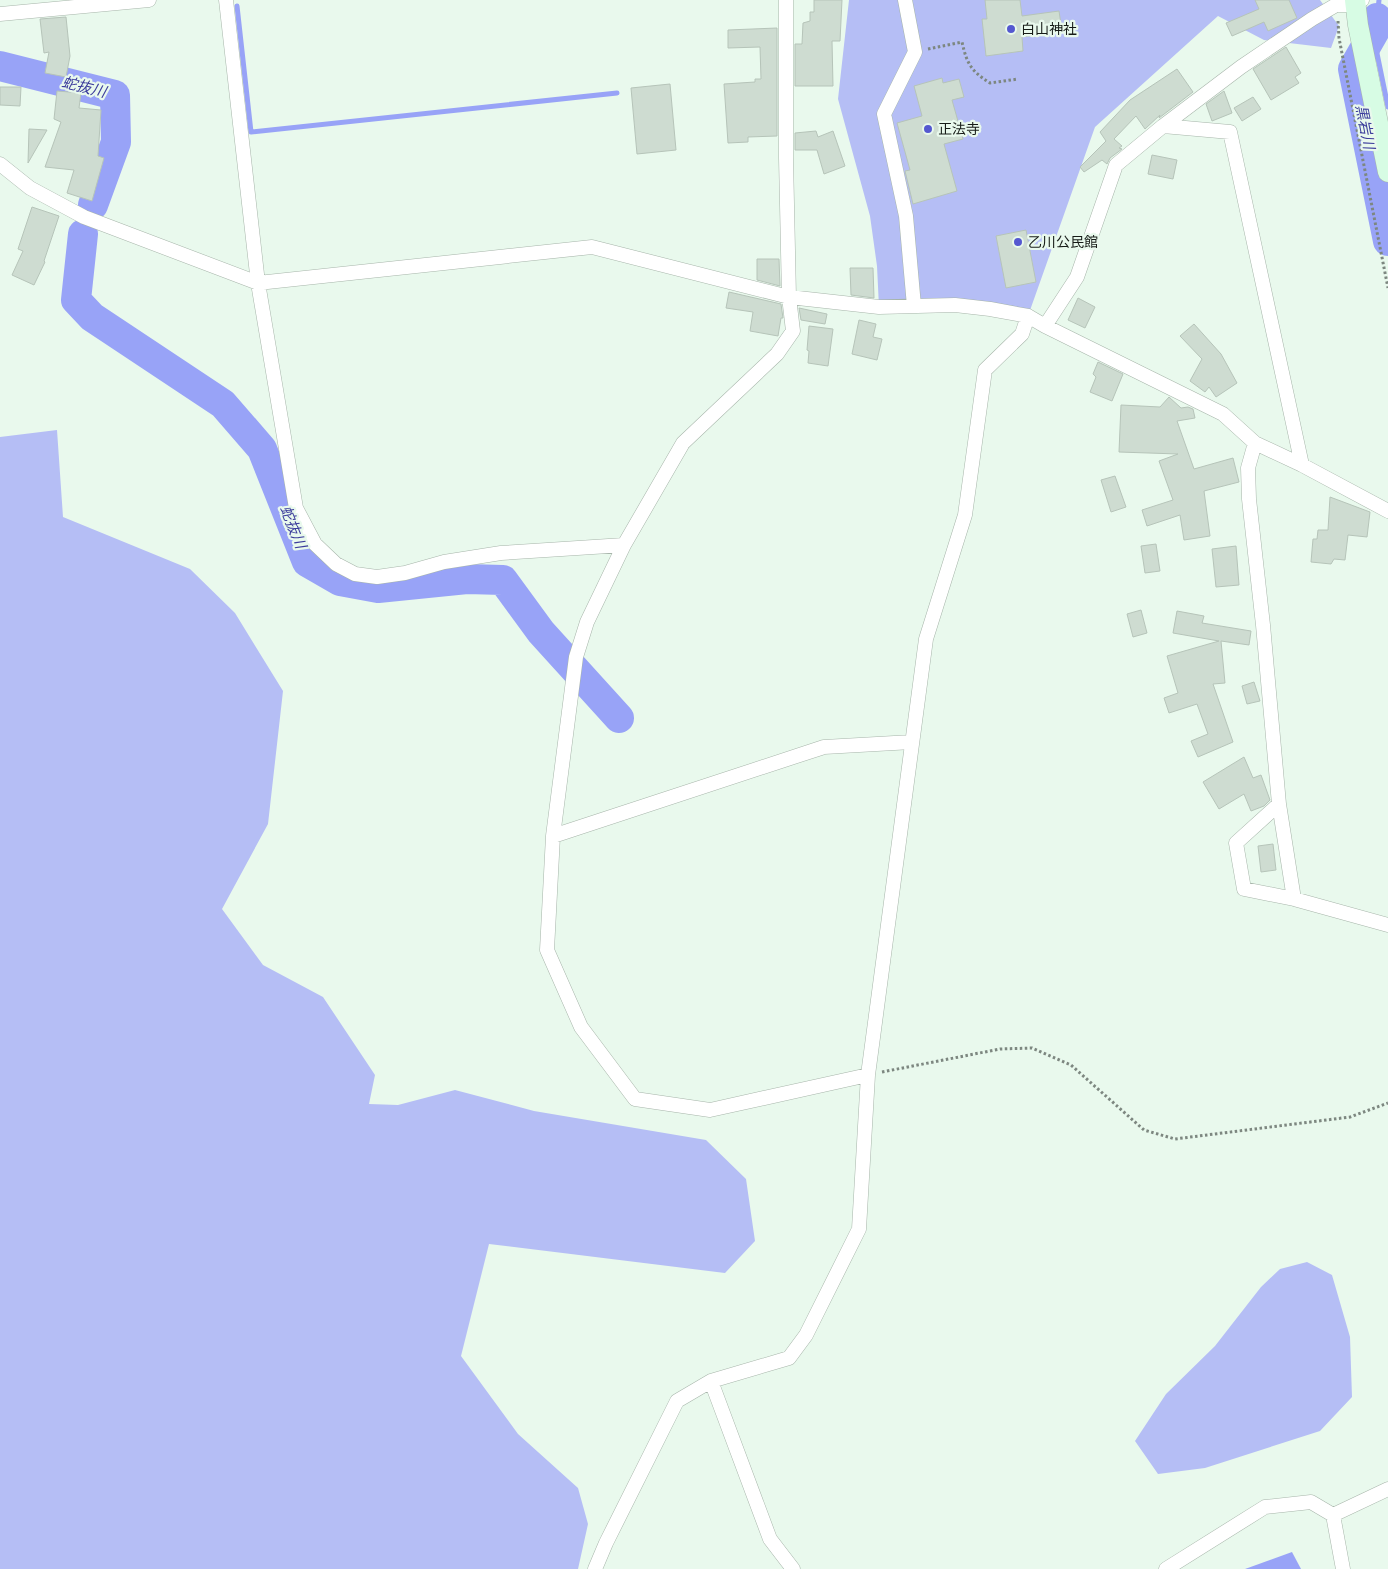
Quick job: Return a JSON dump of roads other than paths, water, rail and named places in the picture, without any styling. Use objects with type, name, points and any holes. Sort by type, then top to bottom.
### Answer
[{"type":"street","points":[[0,14],[149,0]]},
{"type":"street","points":[[226,0],[258,283],[296,508],[315,544],[336,564],[355,574],[376,577],[444,562],[501,553],[624,545]]},
{"type":"street","points":[[786,0],[786,158],[789,298],[793,331],[777,354],[683,443],[624,545],[587,622],[576,657],[553,836],[547,950],[581,1027],[635,1099],[710,1110],[868,1075]]},
{"type":"street","points":[[905,0],[915,52],[884,114],[906,216],[914,306]]},
{"type":"street","points":[[1045,326],[1077,277],[1116,165],[1241,66],[1312,19],[1352,2],[1388,172]]},
{"type":"street","points":[[1163,126],[1230,132],[1302,465]]},
{"type":"street","points":[[0,164],[30,188],[84,217],[258,283],[592,247],[789,298],[878,307],[955,305],[1028,316],[1223,414],[1255,443],[1302,465],[1388,511]]},
{"type":"street","points":[[595,1569],[606,1543],[677,1402],[710,1381],[789,1358],[806,1334],[859,1229],[868,1075],[926,639],[964,515],[985,370],[1022,334],[1028,316]]},
{"type":"street","points":[[1255,443],[1248,468],[1249,499],[1264,634],[1279,804],[1294,899]]},
{"type":"street","points":[[553,836],[824,747],[912,742]]},
{"type":"street","points":[[1279,804],[1236,843],[1244,889],[1294,899],[1388,925]]},
{"type":"street","points":[[710,1381],[770,1539],[793,1569]]},
{"type":"street","points":[[1333,1515],[1388,1488]]},
{"type":"street","points":[[1166,1569],[1265,1507],[1311,1502],[1333,1515],[1343,1569]]},
{"type":"waterway","name":"黒岩川","points":[[1379,0],[1377,18],[1388,17]]},
{"type":"waterway","points":[[237,6],[251,132],[617,93]]},
{"type":"waterway","name":"黒岩川","points":[[1377,18],[1377,27],[1353,69],[1388,241]]},
{"type":"waterway","points":[[1373,34],[1388,107]]},
{"type":"waterway","name":"蛇抜川","points":[[0,66],[115,95],[116,142],[93,205]]},
{"type":"waterway","name":"蛇抜川","points":[[83,234],[76,300],[92,317],[223,404],[262,449],[307,562],[340,581],[378,588],[467,579],[503,580],[541,632],[619,718]]},
{"type":"place","name":"白山神社","points":[[1011,29]]},
{"type":"place","name":"正法寺","points":[[928,129]]},
{"type":"place","name":"乙川公民館","points":[[1018,242]]}]
